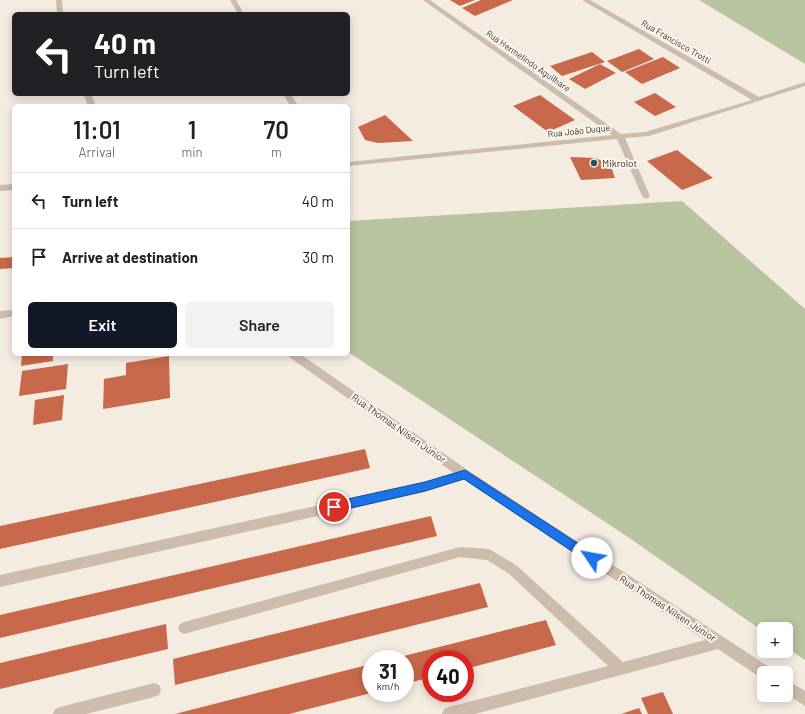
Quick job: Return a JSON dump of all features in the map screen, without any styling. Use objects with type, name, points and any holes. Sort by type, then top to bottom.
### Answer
[{"type":"street","points":[[59,0],[60,12]]},
{"type":"street","points":[[233,0],[240,12]]},
{"type":"street","name":"Rua Hermelindo Aguilhare","points":[[426,0],[620,137]]},
{"type":"street","name":"Rua Francisco Trotti","points":[[585,0],[758,100]]},
{"type":"street","name":"Rua João Duque","points":[[350,164],[646,134],[805,84]]},
{"type":"street","points":[[620,137],[646,196]]},
{"type":"street","points":[[0,188],[12,187]]},
{"type":"street","points":[[0,315],[12,313]]},
{"type":"street","name":"Rua Thomas Nilsen Júnior","points":[[296,356],[465,474],[757,667]]},
{"type":"street","points":[[0,581],[425,487],[465,474]]},
{"type":"street","points":[[184,628],[460,552],[489,554],[512,569],[621,669]]},
{"type":"street","points":[[449,714],[720,642]]},
{"type":"street","points":[[60,714],[154,690]]},
{"type":"street","points":[[793,691],[805,699]]},
{"type":"green space","points":[[699,0],[805,0],[805,64]]},
{"type":"green space","points":[[682,201],[805,309],[805,660],[793,652],[793,622],[757,622],[757,627],[628,537],[350,353],[350,221]]},
{"type":"building","points":[[450,0],[475,0],[460,6]]},
{"type":"building","points":[[481,0],[513,0],[475,16],[462,8]]},
{"type":"building","points":[[639,49],[654,59],[622,72],[607,61]]},
{"type":"building","points":[[592,52],[605,62],[562,76],[550,66]]},
{"type":"building","points":[[663,57],[680,68],[642,84],[625,72]]},
{"type":"building","points":[[600,64],[616,73],[585,89],[569,79]]},
{"type":"building","points":[[655,93],[676,107],[655,116],[634,102]]},
{"type":"building","points":[[540,95],[575,120],[548,132],[513,106]]},
{"type":"building","points":[[385,115],[413,141],[378,143],[365,140],[358,127]]},
{"type":"building","points":[[677,150],[713,178],[682,190],[647,161]]},
{"type":"building","points":[[570,157],[595,158],[610,164],[615,178],[581,180]]},
{"type":"building","points":[[12,257],[12,268],[0,269],[0,258]]},
{"type":"building","points":[[22,356],[53,356],[53,361],[21,366]]},
{"type":"building","points":[[169,356],[170,398],[103,409],[104,379],[126,375],[126,363]]},
{"type":"building","points":[[68,364],[66,389],[19,396],[22,371]]},
{"type":"building","points":[[64,395],[62,420],[33,425],[35,400]]},
{"type":"building","points":[[365,449],[370,468],[0,549],[0,526]]},
{"type":"building","points":[[431,516],[437,536],[0,638],[0,615]]},
{"type":"building","points":[[480,583],[488,607],[175,685],[173,659]]},
{"type":"building","points":[[546,620],[556,645],[474,667],[474,650],[428,650]]},
{"type":"building","points":[[166,624],[168,649],[0,689],[0,663]]},
{"type":"building","points":[[422,651],[422,679],[414,682],[414,653]]},
{"type":"building","points":[[362,666],[362,695],[289,714],[175,714]]},
{"type":"building","points":[[663,692],[673,714],[648,714],[641,698]]},
{"type":"building","points":[[639,708],[642,714],[621,714]]},
{"type":"place","name":"Mikrolot","points":[[594,163]]},
{"type":"route","points":[[334,507],[425,487],[465,474],[592,558]]}]
